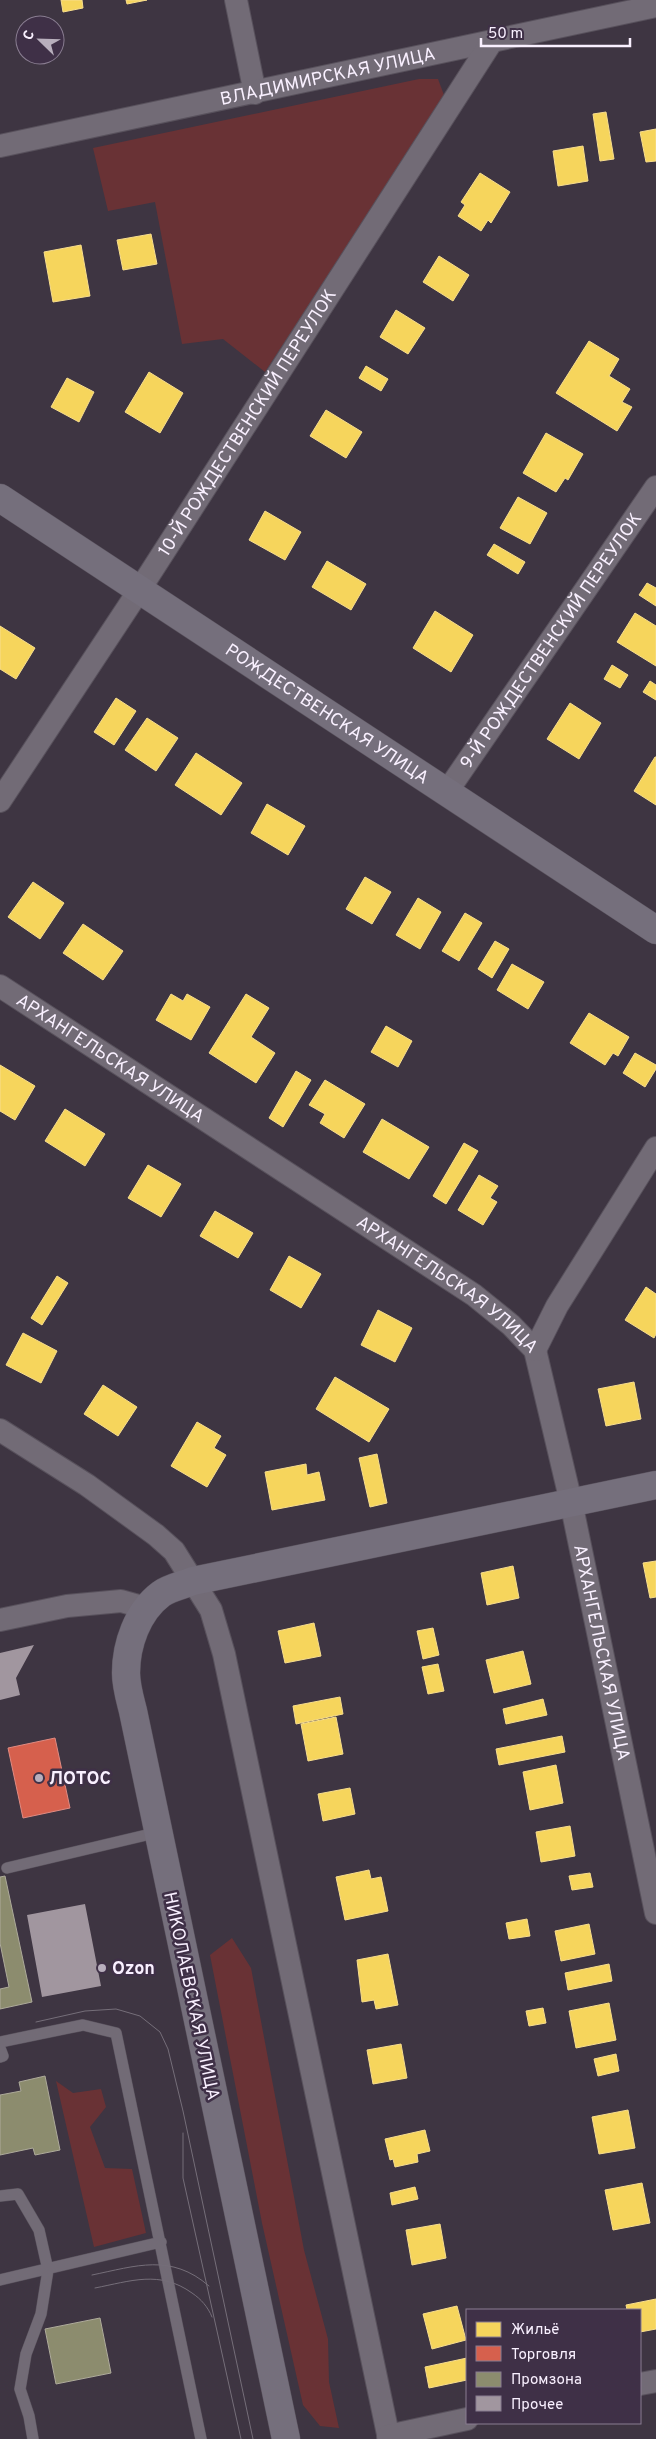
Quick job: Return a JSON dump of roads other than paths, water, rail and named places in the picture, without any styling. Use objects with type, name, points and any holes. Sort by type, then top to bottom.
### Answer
[{"type":"main road","name":"РОЖДЕСТВЕНСКАЯ УЛИЦА","points":[[0,498],[656,930]]},
{"type":"main road","name":"НИКОЛАЕВСКАЯ УЛИЦА","points":[[286,2439],[240,2230],[126,1674],[129,1648],[135,1628],[146,1608],[162,1593],[193,1581],[656,1484]]},
{"type":"street","points":[[236,0],[255,93]]},
{"type":"street","name":"ВЛАДИМИРСКАЯ УЛИЦА","points":[[0,146],[492,42],[619,7],[656,6]]},
{"type":"street","name":"10-Й РОЖДЕСТВЕНСКИЙ ПЕРЕУЛОК","points":[[0,801],[140,589],[492,42]]},
{"type":"street","name":"9-Й РОЖДЕСТВЕНСКИЙ ПЕРЕУЛОК","points":[[446,793],[656,487]]},
{"type":"street","name":"АРХАНГЕЛЬСКАЯ УЛИЦА","points":[[0,986],[474,1295],[511,1325],[535,1350],[571,1502],[656,1913]]},
{"type":"street","points":[[535,1350],[557,1306],[656,1148]]},
{"type":"street","points":[[0,1430],[87,1486],[156,1535],[174,1551],[211,1610],[224,1654],[388,2437],[466,2419]]},
{"type":"street","points":[[0,1620],[67,1606],[121,1601],[146,1608]]},
{"type":"street","points":[[641,2384],[656,2381]]},
{"type":"lane","points":[[7,1868],[158,1832]]},
{"type":"lane","points":[[0,2042],[83,2025],[116,2033],[201,2439]]},
{"type":"lane","points":[[0,2048],[3,2056],[0,2057]]},
{"type":"lane","points":[[0,2196],[18,2194],[38,2230],[48,2270],[41,2314],[26,2354],[20,2389],[29,2416],[33,2439]]},
{"type":"lane","points":[[0,2280],[161,2242]]},
{"type":"tram line","points":[[36,2022],[85,2011],[116,2009],[140,2016],[160,2032],[168,2049],[183,2111],[253,2439]]},
{"type":"tram line","points":[[183,2133],[183,2178],[241,2439]]},
{"type":"tram line","points":[[92,2275],[138,2266],[167,2266],[181,2269],[209,2286]]},
{"type":"tram line","points":[[95,2288],[133,2280],[157,2279],[180,2286],[195,2295],[212,2317]]},
{"type":"place","name":"ЛОТОС","points":[[39,1778]]},
{"type":"place","name":"Ozon","points":[[102,1968]]}]
